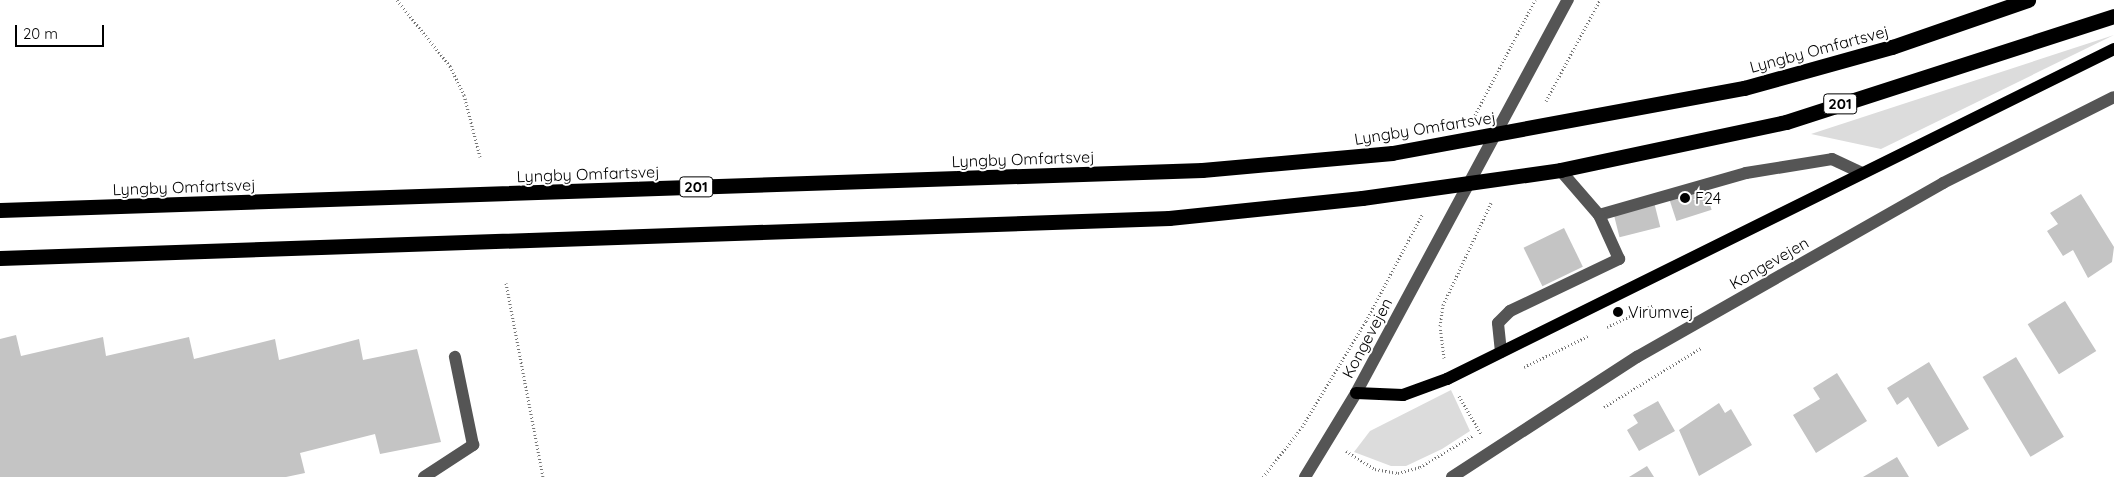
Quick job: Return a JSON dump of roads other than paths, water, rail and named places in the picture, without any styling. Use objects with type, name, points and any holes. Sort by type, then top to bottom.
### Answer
[{"type":"highway","name":"Lyngby Omfartsvej","points":[[0,210],[1202,170],[1392,153],[1575,121],[1744,88],[1892,48],[2028,0]]},
{"type":"highway","name":"201","points":[[0,258],[1169,218],[1362,198],[1560,170],[1786,122],[2114,16]]},
{"type":"main road","points":[[1356,393],[1402,395],[1450,378],[2114,49]]},
{"type":"street","name":"Kongevejen","points":[[1305,477],[1356,393],[1568,0]]},
{"type":"street","name":"Kongevejen","points":[[1452,477],[1638,357],[1943,183],[2114,97]]},
{"type":"street","points":[[1599,215],[1756,171],[1832,159],[1862,173]]},
{"type":"street","points":[[1501,352],[1498,323],[1510,311],[1619,259],[1599,215],[1560,170]]},
{"type":"street","points":[[424,477],[440,474],[473,445],[455,357]]},
{"type":"place","name":"F24","points":[[1685,198]]},
{"type":"place","name":"Virumvej","points":[[1618,312]]}]
